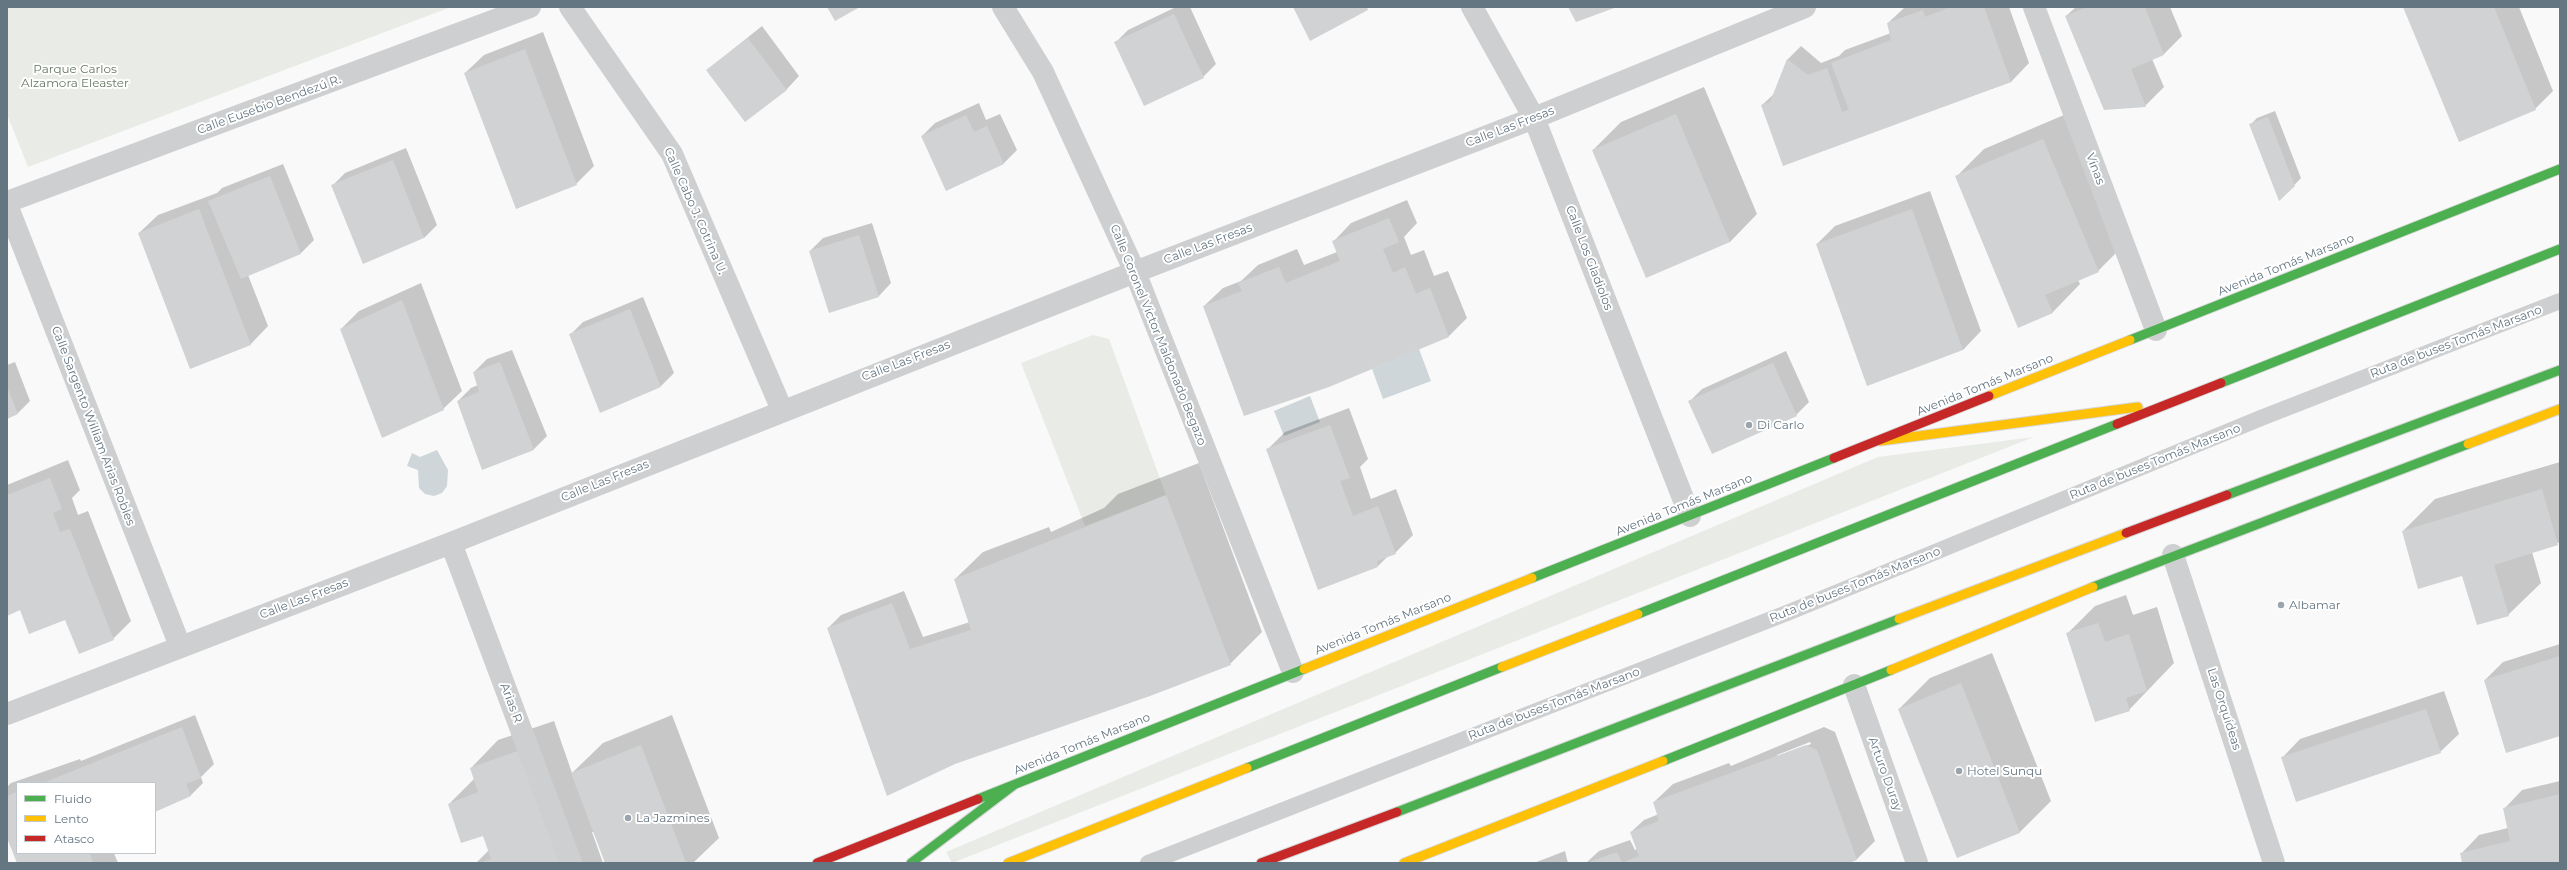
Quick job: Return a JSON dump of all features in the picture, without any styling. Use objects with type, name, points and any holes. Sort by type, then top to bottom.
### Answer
[{"type":"main road","name":"Avenida Tomás Marsano","points":[[817,863],[1293,672],[1880,441],[2560,169]]},
{"type":"main road","points":[[1008,863],[2560,249]]},
{"type":"main road","points":[[1261,863],[1435,798],[1840,641],[2560,370]]},
{"type":"main road","points":[[1880,441],[2170,403]]},
{"type":"main road","points":[[1404,863],[1854,685],[2173,556],[2560,409]]},
{"type":"main road","points":[[911,863],[1014,785]]},
{"type":"street","name":"Calle Eusebio Bendezú R.","points":[[7,204],[530,7]]},
{"type":"street","name":"Calle Cabo J. Cotrina U.","points":[[570,7],[672,154],[782,410]]},
{"type":"street","name":"Calle Coronel Víctor Maldonado Begazo","points":[[1003,7],[1043,72],[1135,272],[1293,672]]},
{"type":"street","name":"Calle Los Gladiolos","points":[[1472,7],[1534,118],[1690,516]]},
{"type":"street","name":"Calle Las Fresas","points":[[7,714],[180,646],[451,543],[782,410],[1534,118],[1805,7]]},
{"type":"street","name":"Vinas","points":[[2034,7],[2156,330]]},
{"type":"street","name":"Calle Sargento William Arias Robles","points":[[7,204],[180,646]]},
{"type":"street","name":"Arias R","points":[[451,543],[571,863]]},
{"type":"street","name":"Las Orquídeas","points":[[2173,556],[2274,863]]},
{"type":"street","name":"Arturo Duray","points":[[1854,685],[1917,863]]},
{"type":"lane","name":"Ruta de buses Tomás Marsano","points":[[1148,863],[1792,611],[2261,418],[2560,302]]},
{"type":"green space","name":"Parque Carlos Alzamora Eleaster","points":[[7,7],[451,7],[28,167],[7,114]]},
{"type":"green space","points":[[1093,335],[1109,339],[1166,495],[1085,526],[1021,363]]},
{"type":"green space","points":[[2034,437],[952,863],[946,852],[1878,457]]},
{"type":"shaded area","points":[[1419,349],[1431,381],[1383,399],[1372,369]]},
{"type":"shaded area","points":[[1310,396],[1320,422],[1284,436],[1274,411]]},
{"type":"shaded area","points":[[437,450],[448,470],[447,486],[442,493],[434,496],[425,494],[419,488],[418,470],[407,466],[412,453],[420,457]]},
{"type":"building","points":[[827,7],[860,7],[835,21]]},
{"type":"building","points":[[1293,7],[1367,7],[1368,10],[1310,41]]},
{"type":"building","points":[[1568,7],[1617,7],[1576,22]]},
{"type":"building","points":[[1951,7],[1984,7],[2011,82],[1783,166],[1761,105],[1770,102],[1787,59],[1808,75],[1827,68],[1842,112],[1849,110],[1831,63],[1891,40],[1887,23],[1923,10],[1925,17]]},
{"type":"building","points":[[2087,7],[2145,7],[2164,55],[2131,69],[2146,107],[2104,110],[2065,16]]},
{"type":"building","points":[[2403,7],[2494,7],[2536,110],[2459,142]]},
{"type":"building","points":[[1174,14],[1204,78],[1144,106],[1114,42]]},
{"type":"building","points":[[748,38],[787,90],[745,122],[706,70]]},
{"type":"building","points":[[525,49],[577,185],[516,209],[464,73]]},
{"type":"building","points":[[1676,114],[1730,242],[1646,278],[1592,150]]},
{"type":"building","points":[[966,115],[974,132],[987,126],[1004,164],[946,191],[921,136]]},
{"type":"building","points":[[2268,117],[2295,186],[2279,201],[2249,124]]},
{"type":"building","points":[[2043,139],[2099,272],[2045,295],[2053,313],[2018,328],[1955,176]]},
{"type":"building","points":[[393,160],[424,238],[363,264],[331,185]]},
{"type":"building","points":[[270,176],[301,254],[241,279],[208,201]]},
{"type":"building","points":[[199,209],[251,345],[190,369],[138,233]]},
{"type":"building","points":[[1912,209],[1963,350],[1867,386],[1816,244]]},
{"type":"building","points":[[1389,218],[1399,242],[1383,249],[1393,273],[1405,267],[1416,294],[1430,288],[1449,337],[1329,387],[1244,416],[1203,306],[1242,291],[1238,283],[1279,267],[1286,283],[1340,261],[1332,241]]},
{"type":"building","points":[[859,235],[879,297],[829,313],[809,251]]},
{"type":"building","points":[[402,300],[444,410],[382,438],[340,329]]},
{"type":"building","points":[[630,309],[661,387],[600,413],[569,334]]},
{"type":"building","points":[[500,362],[534,450],[482,470],[457,401],[479,392],[473,372]]},
{"type":"building","points":[[1773,363],[1797,416],[1712,454],[1688,401]]},
{"type":"building","points":[[7,387],[18,414],[7,419]]},
{"type":"building","points":[[1330,425],[1350,478],[1340,481],[1353,516],[1378,506],[1396,554],[1377,561],[1378,567],[1318,590],[1266,449]]},
{"type":"building","points":[[50,478],[62,509],[53,513],[60,532],[70,529],[114,640],[79,654],[65,620],[29,634],[20,610],[7,616],[7,495]]},
{"type":"building","points":[[2542,489],[2558,545],[2494,565],[2509,616],[2477,625],[2462,576],[2418,589],[2402,531]]},
{"type":"building","points":[[1166,495],[1231,665],[1150,696],[955,764],[887,796],[827,628],[892,603],[910,649],[971,630],[954,579]]},
{"type":"building","points":[[2098,623],[2105,642],[2129,634],[2147,691],[2126,698],[2130,711],[2095,722],[2066,633]]},
{"type":"building","points":[[2560,656],[2560,736],[2506,753],[2484,680]]},
{"type":"building","name":"Hotel Sunqu","points":[[1961,683],[2020,833],[1957,858],[1898,709]]},
{"type":"building","points":[[2426,709],[2441,753],[2296,802],[2281,757]]},
{"type":"building","points":[[182,727],[201,778],[186,784],[191,796],[156,812],[156,782],[45,782]]},
{"type":"building","name":"La Jazmines","points":[[641,745],[686,863],[605,863],[571,773]]},
{"type":"building","points":[[1806,745],[1817,750],[1857,860],[1849,863],[1622,863],[1639,856],[1630,832],[1659,821],[1653,802]]},
{"type":"building","points":[[526,748],[566,863],[480,863],[491,859],[483,836],[461,843],[448,804],[478,792],[470,768]]},
{"type":"building","points":[[16,792],[16,854],[90,854],[93,863],[17,863],[7,838],[7,796]]},
{"type":"building","points":[[2560,794],[2560,863],[2462,863],[2460,853],[2510,841],[2503,808]]},
{"type":"building","points":[[1617,852],[1622,863],[1586,863]]},
{"type":"traffic: fast","points":[[2130,340],[2560,169]]},
{"type":"traffic: fast","points":[[2221,383],[2560,249]]},
{"type":"traffic: fast","points":[[2227,495],[2560,370]]},
{"type":"traffic: fast","points":[[1638,614],[2117,424]]},
{"type":"traffic: fast","points":[[2093,587],[2468,444]]},
{"type":"traffic: fast","points":[[1532,578],[1834,458]]},
{"type":"traffic: fast","points":[[1397,812],[1899,619]]},
{"type":"traffic: fast","points":[[1247,768],[1502,667]]},
{"type":"traffic: fast","points":[[978,799],[1304,669]]},
{"type":"traffic: fast","points":[[1663,761],[1891,670]]},
{"type":"traffic: fast","points":[[911,863],[1014,785]]},
{"type":"traffic: slow","points":[[1989,396],[2130,340]]},
{"type":"traffic: slow","points":[[1880,441],[2138,407]]},
{"type":"traffic: slow","points":[[2468,444],[2560,409]]},
{"type":"traffic: slow","points":[[1899,619],[2126,533]]},
{"type":"traffic: slow","points":[[1304,669],[1532,578]]},
{"type":"traffic: slow","points":[[1891,670],[2093,587]]},
{"type":"traffic: slow","points":[[1502,667],[1638,614]]},
{"type":"traffic: slow","points":[[1404,863],[1663,761]]},
{"type":"traffic: slow","points":[[1008,863],[1247,768]]},
{"type":"traffic: jam","points":[[2117,424],[2221,383]]},
{"type":"traffic: jam","points":[[1834,458],[1989,396]]},
{"type":"traffic: jam","points":[[2126,533],[2227,495]]},
{"type":"traffic: jam","points":[[817,863],[978,799]]},
{"type":"traffic: jam","points":[[1261,863],[1397,812]]},
{"type":"place","name":"Di Carlo","points":[[1749,425]]},
{"type":"place","name":"Albamar","points":[[2281,605]]},
{"type":"place","name":"Hotel Sunqu","points":[[1959,771]]},
{"type":"place","name":"La Jazmines","points":[[628,818]]}]
